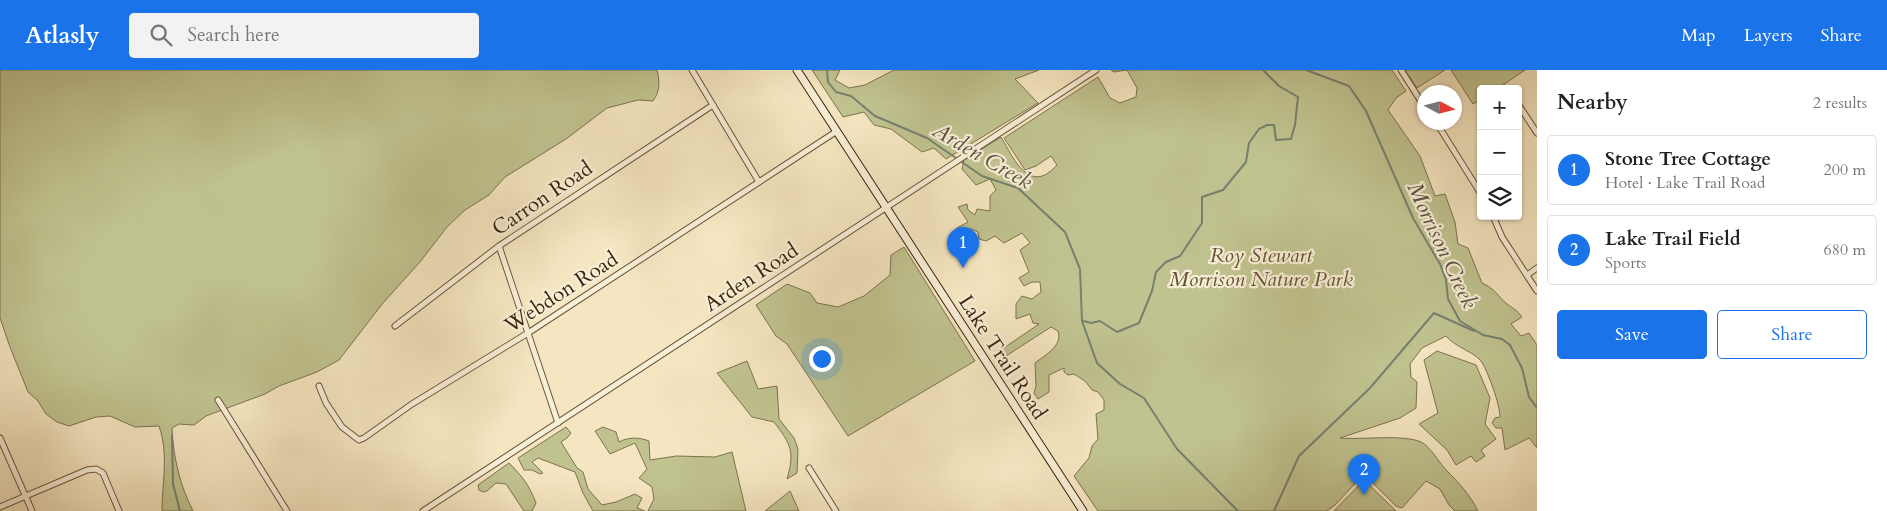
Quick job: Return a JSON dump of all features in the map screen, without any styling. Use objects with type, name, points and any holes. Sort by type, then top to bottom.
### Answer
[{"type":"street","points":[[692,70],[759,182]]},
{"type":"street","name":"Lake Trail Road","points":[[797,70],[1083,511]]},
{"type":"street","name":"Arden Road","points":[[423,511],[1096,70]]},
{"type":"street","points":[[1401,70],[1417,95]]},
{"type":"street","name":"Carron Road","points":[[395,326],[499,246],[713,105]]},
{"type":"street","points":[[1522,110],[1537,133]]},
{"type":"street","points":[[1441,130],[1477,188]]},
{"type":"street","name":"Webdon Road","points":[[319,386],[326,403],[342,427],[359,440],[412,404],[528,333],[837,131]]},
{"type":"street","points":[[1496,220],[1502,237],[1537,290]]},
{"type":"street","points":[[499,246],[558,423]]},
{"type":"street","points":[[1527,275],[1537,268]]},
{"type":"street","points":[[218,400],[287,511]]},
{"type":"street","points":[[0,438],[32,511]]},
{"type":"street","points":[[809,468],[836,511]]},
{"type":"street","points":[[0,507],[86,470],[96,469],[103,473],[119,511]]},
{"type":"green space","points":[[0,70],[657,70],[659,82],[657,94],[653,101],[638,100],[607,108],[566,139],[505,177],[489,195],[465,210],[447,227],[420,262],[383,303],[339,360],[317,372],[279,386],[265,394],[206,416],[194,425],[179,424],[172,428],[178,471],[193,511],[162,511],[164,447],[159,426],[135,427],[110,416],[96,417],[69,426],[57,422],[46,414],[38,401],[28,392],[10,347],[0,318]]},
{"type":"green space","points":[[812,70],[840,70],[835,80],[849,88],[865,85],[894,70],[1039,70],[1015,79],[1038,103],[946,159],[934,148],[922,152],[891,129],[874,125],[864,112],[843,117]]},
{"type":"green space","points":[[1111,70],[1127,70],[1114,72]]},
{"type":"green space","name":"Roy Stewart Morrison Nature Park","points":[[1127,70],[1392,70],[1406,91],[1396,98],[1388,110],[1420,156],[1435,196],[1445,194],[1455,222],[1458,244],[1468,248],[1482,283],[1493,290],[1522,317],[1511,324],[1521,336],[1529,333],[1537,345],[1537,448],[1529,438],[1505,450],[1502,428],[1496,428],[1492,423],[1495,418],[1500,417],[1493,388],[1484,366],[1478,358],[1446,336],[1422,348],[1410,364],[1411,377],[1417,382],[1416,408],[1400,418],[1340,438],[1404,438],[1421,442],[1428,447],[1464,490],[1478,511],[1455,511],[1449,505],[1440,489],[1426,481],[1402,508],[1396,506],[1364,474],[1327,511],[1098,511],[1074,476],[1089,458],[1092,446],[1098,439],[1096,414],[1104,410],[1104,400],[1085,381],[1074,374],[1068,375],[1064,372],[1064,368],[1049,375],[1049,392],[1038,399],[1034,393],[1036,386],[1035,363],[1056,346],[1059,336],[1058,331],[1051,327],[1006,356],[1001,355],[1001,350],[1039,324],[1033,323],[1030,314],[1016,319],[1016,304],[1022,296],[1032,299],[1041,292],[1040,282],[1032,282],[1024,286],[1019,278],[1029,272],[1020,250],[1030,243],[1022,233],[1004,243],[995,236],[986,241],[979,239],[978,232],[972,229],[957,237],[953,233],[957,228],[968,222],[958,207],[967,204],[968,210],[975,215],[977,209],[990,211],[990,196],[996,190],[990,179],[976,185],[962,169],[964,160],[1001,137],[1013,158],[1024,171],[1037,177],[1045,175],[1057,165],[1051,156],[1036,166],[1025,170],[1004,138],[1098,77],[1110,98],[1120,103],[1136,97],[1137,88]]},
{"type":"green space","points":[[1405,70],[1445,70],[1422,85],[1417,85],[1417,88]]},
{"type":"green space","points":[[1451,70],[1525,70],[1503,85],[1477,85],[1477,102],[1473,104]]},
{"type":"green space","points":[[904,247],[975,361],[848,436],[787,344],[776,336],[756,305],[787,284],[810,293],[817,303],[838,307],[864,296],[890,275],[891,255]]},
{"type":"green space","points":[[1437,351],[1476,365],[1490,398],[1485,424],[1496,439],[1481,450],[1485,456],[1476,462],[1471,456],[1456,465],[1447,450],[1419,424],[1438,413],[1424,360]]},
{"type":"green space","points":[[747,361],[758,389],[777,386],[779,419],[794,438],[798,449],[797,473],[787,479],[791,455],[784,436],[774,422],[752,417],[717,373]]},
{"type":"green space","points":[[566,427],[571,433],[561,442],[577,468],[583,472],[588,489],[602,505],[616,502],[635,494],[642,498],[637,508],[645,511],[593,511],[583,493],[575,472],[538,458],[532,462],[543,473],[524,470],[518,458]]},
{"type":"green space","points":[[603,427],[616,432],[619,442],[634,438],[649,441],[650,460],[676,456],[715,457],[732,452],[746,511],[648,511],[654,499],[652,487],[639,478],[647,469],[635,443],[610,454],[595,431]]},
{"type":"green space","points":[[509,463],[522,477],[531,491],[536,503],[532,511],[524,511],[506,484],[496,483],[487,491],[479,490],[478,485]]},
{"type":"green space","points":[[1364,480],[1396,511],[1334,511]]},
{"type":"green space","points":[[790,491],[799,511],[765,511]]},
{"type":"waterway","name":"Arden Creek","points":[[827,70],[828,82],[836,92],[851,96],[875,116],[927,138],[982,176],[1018,188],[1065,232],[1080,269],[1082,321],[1097,363],[1120,384],[1144,398],[1177,449],[1238,511]]},
{"type":"waterway","points":[[1084,321],[1091,323],[1100,321],[1117,332],[1139,323],[1152,291],[1156,272],[1166,262],[1180,256],[1202,223],[1202,197],[1223,190],[1246,162],[1249,143],[1259,129],[1267,125],[1274,125],[1276,140],[1291,139],[1295,125],[1298,97],[1279,86],[1263,70]]},
{"type":"waterway","name":"Morrison Creek","points":[[1306,70],[1349,86],[1366,111],[1413,218],[1440,264],[1446,280],[1448,299],[1460,321],[1483,335],[1502,339],[1510,345],[1522,368],[1529,397],[1537,408]]},
{"type":"waterway","points":[[1274,511],[1299,456],[1370,388],[1434,313],[1474,331]]},
{"type":"waterway","points":[[172,435],[173,484],[180,511]]},
{"type":"place","name":"Stone Tree Cottage","points":[[963,268]]},
{"type":"place","name":"Lake Trail Field","points":[[1364,495]]}]
